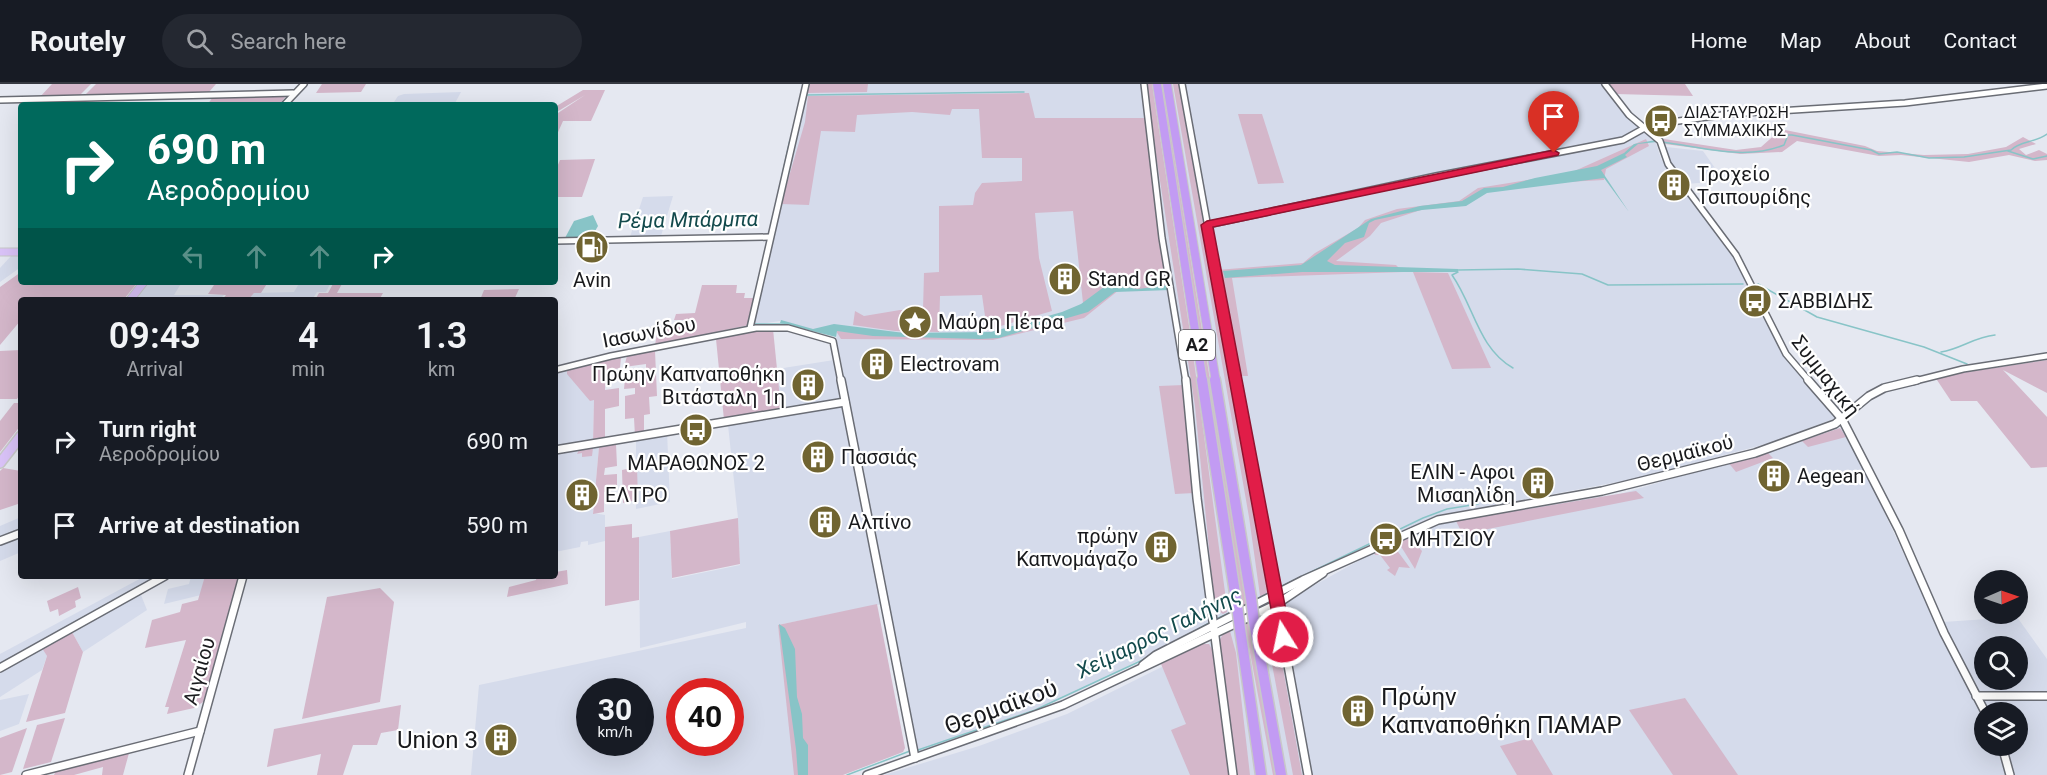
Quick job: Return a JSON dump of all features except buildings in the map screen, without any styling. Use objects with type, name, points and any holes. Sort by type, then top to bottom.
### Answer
[{"type":"highway","name":"Α2","points":[[1157,84],[1261,775]]},
{"type":"highway","name":"Α2","points":[[1167,84],[1281,775]]},
{"type":"main road","points":[[0,252],[18,252]]},
{"type":"main road","points":[[132,297],[142,285]]},
{"type":"main road","points":[[0,462],[18,440]]},
{"type":"street","points":[[286,102],[304,84]]},
{"type":"street","points":[[750,328],[806,84]]},
{"type":"street","points":[[1144,84],[1162,238],[1188,395],[1197,498],[1233,775]]},
{"type":"street","points":[[1182,84],[1308,775]]},
{"type":"street","name":"Συμμαχική","points":[[1605,84],[1624,109],[1655,136],[1668,164],[1736,255],[1786,354],[1842,419],[1899,530],[1979,702]]},
{"type":"street","points":[[1207,225],[1437,176],[1612,142],[1629,137],[1644,128],[1739,113],[1905,103],[2047,86]]},
{"type":"street","points":[[0,100],[293,93]]},
{"type":"street","points":[[558,241],[770,237]]},
{"type":"street","name":"Ιασωνίδου","points":[[558,369],[611,356],[750,328],[782,327],[831,339],[845,402]]},
{"type":"street","name":"Θερμαϊκού","points":[[867,775],[1063,705],[1215,629],[1275,594],[1438,519],[1623,486],[1772,448],[1842,419],[1869,396],[1892,386],[1963,369],[2047,356]]},
{"type":"street","points":[[558,449],[845,402],[915,758]]},
{"type":"street","points":[[0,542],[18,534]]},
{"type":"street","name":"Θερμαϊκού","points":[[1215,629],[1277,604],[1319,578],[1326,571]]},
{"type":"street","points":[[0,668],[160,579]]},
{"type":"street","name":"Αιγαίου","points":[[188,775],[242,579]]},
{"type":"street","points":[[1976,696],[2047,696]]},
{"type":"street","points":[[26,775],[200,731]]},
{"type":"street","points":[[2005,756],[2010,775]]},
{"type":"shaded area","points":[[52,84],[91,84],[78,97],[39,98]]},
{"type":"shaded area","points":[[96,84],[216,84],[208,93],[84,96]]},
{"type":"shaded area","points":[[322,84],[366,84],[361,92],[316,93]]},
{"type":"shaded area","points":[[809,84],[1603,84],[1622,110],[1655,140],[1661,159],[1734,259],[1784,357],[1836,418],[1773,442],[1639,478],[1435,516],[1077,692],[919,755],[836,336],[780,321],[753,325]]},
{"type":"shaded area","points":[[809,84],[868,84],[867,92],[807,93]]},
{"type":"shaded area","points":[[1145,84],[1152,84],[1191,339],[1227,607],[1227,612],[1223,614],[1215,609],[1195,406]]},
{"type":"shaded area","points":[[1173,84],[1179,84],[1302,775],[1293,775],[1263,617],[1249,517]]},
{"type":"shaded area","points":[[1608,84],[1685,84],[1693,96],[1615,94]]},
{"type":"shaded area","points":[[1161,86],[1163,86],[1249,624],[1277,775],[1273,775],[1245,626]]},
{"type":"shaded area","points":[[583,90],[605,90],[591,121],[563,121],[558,132],[558,113],[585,95],[558,111],[558,105]]},
{"type":"shaded area","points":[[461,92],[456,102],[394,102],[398,96]]},
{"type":"shaded area","points":[[1029,93],[1035,118],[1145,118],[1169,285],[1166,289],[1119,290],[1084,318],[993,340],[841,339],[836,331],[992,335],[1069,313],[1083,303],[1073,211],[1035,213],[1039,258],[1052,311],[987,330],[982,295],[940,296],[939,332],[895,331],[853,325],[855,311],[864,316],[900,310],[923,310],[924,273],[939,272],[939,206],[973,205],[975,193],[982,183],[1022,181],[1022,158],[982,158],[979,109],[952,109],[950,115],[912,112],[857,115],[855,132],[821,131],[809,205],[781,204],[805,122],[808,96]]},
{"type":"shaded area","points":[[286,96],[281,102],[209,102],[213,97]]},
{"type":"shaded area","points":[[1238,114],[1262,114],[1284,183],[1258,184]]},
{"type":"shaded area","points":[[1785,130],[1865,146],[1877,151],[1924,155],[1968,154],[2006,147],[2023,137],[2036,144],[2019,149],[2026,155],[2039,150],[2047,154],[2047,160],[2035,161],[2009,155],[1969,162],[1901,155],[1879,156],[1797,141],[1782,152],[1740,154],[1665,144],[1662,141],[1664,139],[1736,150],[1761,147],[1778,132]]},
{"type":"shaded area","points":[[1646,139],[1649,146],[1606,169],[1604,180],[1547,183],[1486,192],[1461,206],[1424,209],[1381,223],[1370,236],[1336,261],[1396,265],[1403,272],[1232,278],[1248,376],[1235,376],[1217,270],[1303,263],[1315,253],[1358,228],[1365,220],[1397,209],[1459,201],[1478,188],[1570,173]]},
{"type":"shaded area","points":[[1666,147],[1703,151],[1724,181],[1686,184],[1672,166]]},
{"type":"shaded area","points":[[595,159],[582,197],[558,197],[560,160]]},
{"type":"shaded area","points":[[673,196],[661,236],[630,237],[643,197]]},
{"type":"shaded area","points":[[11,256],[18,256],[18,269],[0,282],[0,268]]},
{"type":"shaded area","points":[[1413,272],[1448,273],[1491,368],[1452,369]]},
{"type":"shaded area","points":[[18,274],[18,285],[136,285],[126,297],[18,297],[18,324],[0,345],[0,287]]},
{"type":"shaded area","points":[[145,285],[180,285],[174,295],[224,295],[222,297],[135,297]]},
{"type":"shaded area","points":[[214,285],[266,285],[261,293],[254,293],[251,297],[224,297],[226,295],[208,294]]},
{"type":"shaded area","points":[[298,285],[330,285],[326,292],[317,292],[314,297],[251,297],[254,293],[294,292]]},
{"type":"shaded area","points":[[332,285],[341,285],[337,293],[383,293],[381,297],[317,297],[319,293],[328,293]]},
{"type":"shaded area","points":[[702,285],[737,285],[736,293],[745,293],[744,298],[754,298],[749,325],[655,345],[658,328],[689,326],[690,320],[674,320],[676,314],[695,313]]},
{"type":"shaded area","points":[[519,289],[515,297],[481,297],[484,290]]},
{"type":"shaded area","points":[[773,329],[781,409],[724,420],[716,339],[753,330]]},
{"type":"shaded area","points":[[18,350],[17,399],[0,399],[0,351]]},
{"type":"shaded area","points":[[655,351],[657,396],[649,397],[650,414],[644,415],[644,434],[635,436],[634,418],[625,419],[625,396],[635,394],[635,388],[624,389],[625,379],[646,375],[646,364],[624,367],[627,356]]},
{"type":"shaded area","points":[[621,357],[620,368],[606,371],[605,390],[619,388],[619,406],[605,409],[605,441],[593,443],[594,400],[590,401],[567,374],[567,370],[594,362],[595,366],[595,362]]},
{"type":"shaded area","points":[[834,360],[835,366],[840,365],[887,603],[778,625],[797,775],[471,775],[479,685],[746,628],[746,622],[640,648],[639,537],[670,531],[672,579],[740,565],[738,518],[728,425],[781,416],[777,369]]},
{"type":"shaded area","points":[[2047,360],[2047,393],[2003,370],[2047,417],[2047,467],[2031,468],[1977,401],[1951,401],[1935,377]]},
{"type":"shaded area","points":[[595,362],[593,443],[558,449],[558,372]]},
{"type":"shaded area","points":[[1184,385],[1194,493],[1175,494],[1159,386]]},
{"type":"shaded area","points":[[14,403],[18,403],[18,429],[0,452],[0,421]]},
{"type":"shaded area","points":[[1840,428],[1846,437],[1808,447],[1802,441]]},
{"type":"shaded area","points":[[1845,428],[1975,702],[1974,756],[2001,756],[2008,775],[884,775],[979,746],[1067,714],[1208,644],[1369,555],[1445,521],[1620,494]]},
{"type":"shaded area","points":[[667,431],[670,502],[636,509],[636,437]]},
{"type":"shaded area","points":[[616,444],[617,466],[605,468],[604,475],[617,474],[617,489],[604,492],[604,512],[593,514],[599,447],[593,448],[592,456],[582,457],[582,453],[577,454],[579,450]]},
{"type":"shaded area","points":[[599,447],[593,513],[605,515],[605,541],[588,545],[588,541],[581,542],[580,547],[558,551],[558,454]]},
{"type":"shaded area","points":[[1765,450],[1773,458],[1736,472],[1727,461]]},
{"type":"shaded area","points":[[637,467],[638,500],[623,503],[622,470]]},
{"type":"shaded area","points":[[3,468],[18,470],[18,504],[0,510],[0,471]]},
{"type":"shaded area","points":[[1636,491],[1644,498],[1473,532],[1469,540],[1465,539],[1456,521]]},
{"type":"shaded area","points":[[18,518],[18,553],[0,561],[0,526]]},
{"type":"shaded area","points":[[738,518],[740,564],[672,578],[670,531]]},
{"type":"shaded area","points":[[632,524],[632,538],[639,537],[639,600],[605,606],[605,527]]},
{"type":"shaded area","points":[[1409,536],[1422,551],[1415,569],[1397,540]]},
{"type":"shaded area","points":[[1388,543],[1396,549],[1410,568],[1399,567],[1395,576],[1387,570],[1390,568],[1380,555],[1375,555],[1374,552]]},
{"type":"shaded area","points":[[567,570],[568,584],[507,597],[509,587],[536,580],[558,579],[558,572]]},
{"type":"shaded area","points":[[139,579],[159,579],[139,590],[147,610],[83,652],[72,632],[43,648],[47,656],[42,670],[0,697],[0,654]]},
{"type":"shaded area","points":[[190,579],[204,579],[201,595],[164,604],[168,589],[189,584]]},
{"type":"shaded area","points":[[204,579],[238,579],[206,700],[194,708],[167,714],[169,707],[165,707],[186,640],[145,648],[152,620],[180,612],[182,604],[198,600]]},
{"type":"shaded area","points":[[78,587],[81,598],[75,601],[76,607],[59,616],[58,609],[50,612],[47,601]]},
{"type":"shaded area","points":[[380,588],[394,602],[380,702],[302,719],[327,597]]},
{"type":"shaded area","points":[[877,604],[905,748],[903,752],[843,775],[794,775],[778,625]]},
{"type":"shaded area","points":[[1974,620],[1974,624],[2022,624],[2047,659],[2047,775],[2015,775],[2008,756],[2028,756],[2028,702],[1984,702],[1978,690],[2028,690],[2028,636],[1974,636],[1974,683],[1943,622]]},
{"type":"shaded area","points":[[1230,631],[1236,653],[1250,775],[1237,775],[1218,643],[1223,634]]},
{"type":"shaded area","points":[[72,632],[83,652],[65,713],[26,722],[47,656],[42,648]]},
{"type":"shaded area","points":[[1201,644],[1209,644],[1214,653],[1230,775],[1190,775],[1171,730],[1186,724],[1161,664]]},
{"type":"shaded area","points":[[29,694],[19,724],[0,731],[0,700]]},
{"type":"shaded area","points":[[1685,698],[1738,775],[1673,775],[1629,710]]},
{"type":"shaded area","points":[[401,705],[398,730],[381,733],[377,745],[353,745],[343,775],[317,775],[321,754],[267,767],[274,729]]},
{"type":"shaded area","points":[[65,718],[51,762],[23,769],[37,725]]},
{"type":"shaded area","points":[[27,728],[12,772],[0,775],[0,738]]},
{"type":"shaded area","points":[[1531,738],[1553,775],[1517,775],[1500,746]]},
{"type":"shaded area","points":[[129,753],[123,775],[102,775],[103,767],[74,775],[54,775],[56,770]]},
{"type":"water","points":[[1656,140],[1657,142],[1638,144],[1625,155],[1627,157],[1601,170],[1629,212],[1604,178],[1487,193],[1466,206],[1422,210],[1375,220],[1369,223],[1364,237],[1345,243],[1327,261],[1335,265],[1458,269],[1458,272],[1302,272],[1225,278],[1223,271],[1301,265],[1371,219],[1420,206],[1462,201],[1484,188],[1503,187],[1535,178],[1597,166],[1624,153],[1634,144]]},
{"type":"water","points":[[593,215],[598,226],[591,238],[565,238],[574,221]]},
{"type":"water","points":[[1115,285],[1138,289],[1169,285],[1170,290],[1115,292],[1088,312],[999,338],[873,336],[837,331],[836,337],[780,323],[781,320],[813,329],[834,324],[904,333],[991,332],[1062,312],[1081,304],[1104,287]]},
{"type":"water","points":[[779,624],[785,628],[795,649],[797,697],[802,714],[803,738],[808,745],[808,775],[798,775]]},
{"type":"waterway","name":"Ρέμα Μπάρμπα","points":[[806,95],[1024,92]]},
{"type":"waterway","points":[[1662,142],[1723,151],[1754,152],[1784,145],[1788,135],[1792,135],[1871,150],[1879,154],[1897,152],[1929,158],[1964,157],[2011,150],[2047,134]]},
{"type":"waterway","name":"Ρέμα Μπάρμπα","points":[[782,176],[790,140]]},
{"type":"waterway","points":[[2008,151],[2033,159],[2047,156]]},
{"type":"waterway","name":"Ρέμα Μπάρμπα","points":[[669,236],[685,236]]},
{"type":"waterway","name":"Ρέμα Μπάρμπα","points":[[630,237],[649,237]]},
{"type":"waterway","points":[[1458,270],[1518,269],[1582,274],[1608,285],[1743,284]]},
{"type":"waterway","points":[[1458,272],[1452,275],[1484,338],[1501,360],[1513,368]]},
{"type":"waterway","points":[[1758,284],[1817,317],[1924,347],[1967,364]]},
{"type":"waterway","points":[[752,324],[783,324]]},
{"type":"waterway","points":[[1941,352],[1995,335]]},
{"type":"waterway","name":"Χείμαρρος Γαλήνης","points":[[1278,588],[1423,518],[1447,509],[1478,504]]},
{"type":"waterway","name":"Χείμαρρος Γαλήνης","points":[[1257,599],[1271,592]]},
{"type":"waterway","name":"Χείμαρρος Γαλήνης","points":[[1216,619],[1234,611]]},
{"type":"waterway","name":"Χείμαρρος Γαλήνης","points":[[1188,635],[1209,623]]},
{"type":"waterway","name":"Χείμαρρος Γαλήνης","points":[[918,750],[1035,710],[1147,658]]},
{"type":"waterway","name":"Χείμαρρος Γαλήνης","points":[[847,775],[910,751]]},
{"type":"place","name":"ΔΙΑΣΤΑΥΡΩΣΗ ΣΥΜΜΑΧΙΚΗΣ","points":[[1661,121]]},
{"type":"place","name":"Τροχείο Τσιπουρίδης","points":[[1674,185]]},
{"type":"place","name":"Avin","points":[[592,247]]},
{"type":"place","name":"Stand GR","points":[[1065,279]]},
{"type":"place","name":"ΣΑΒΒΙΔΗΣ","points":[[1755,301]]},
{"type":"place","name":"Μαύρη Πέτρα","points":[[915,322]]},
{"type":"place","name":"Electrovam","points":[[877,364]]},
{"type":"place","name":"Πρώην Καπναποθήκη Βιτάσταλη 1η","points":[[808,385]]},
{"type":"place","name":"ΜΑΡΑΘΩΝΟΣ 2","points":[[696,430]]},
{"type":"place","name":"Πασσιάς","points":[[818,457]]},
{"type":"place","name":"Aegean","points":[[1774,476]]},
{"type":"place","name":"ΕΛΙΝ - Αφοι Μισαηλίδη","points":[[1538,483]]},
{"type":"place","name":"ΕΛΤΡΟ","points":[[582,495]]},
{"type":"place","name":"Αλπίνο","points":[[825,522]]},
{"type":"place","name":"ΜΗΤΣΙΟΥ","points":[[1386,539]]},
{"type":"place","name":"πρώην Καπνομάγαζο","points":[[1161,547]]},
{"type":"place","name":"Πρώην Καπναποθήκη ΠΑΜΑΡ","points":[[1358,711]]},
{"type":"place","name":"Union 3","points":[[501,740]]},
{"type":"route","points":[[1283,637],[1207,225],[1554,153]]}]
